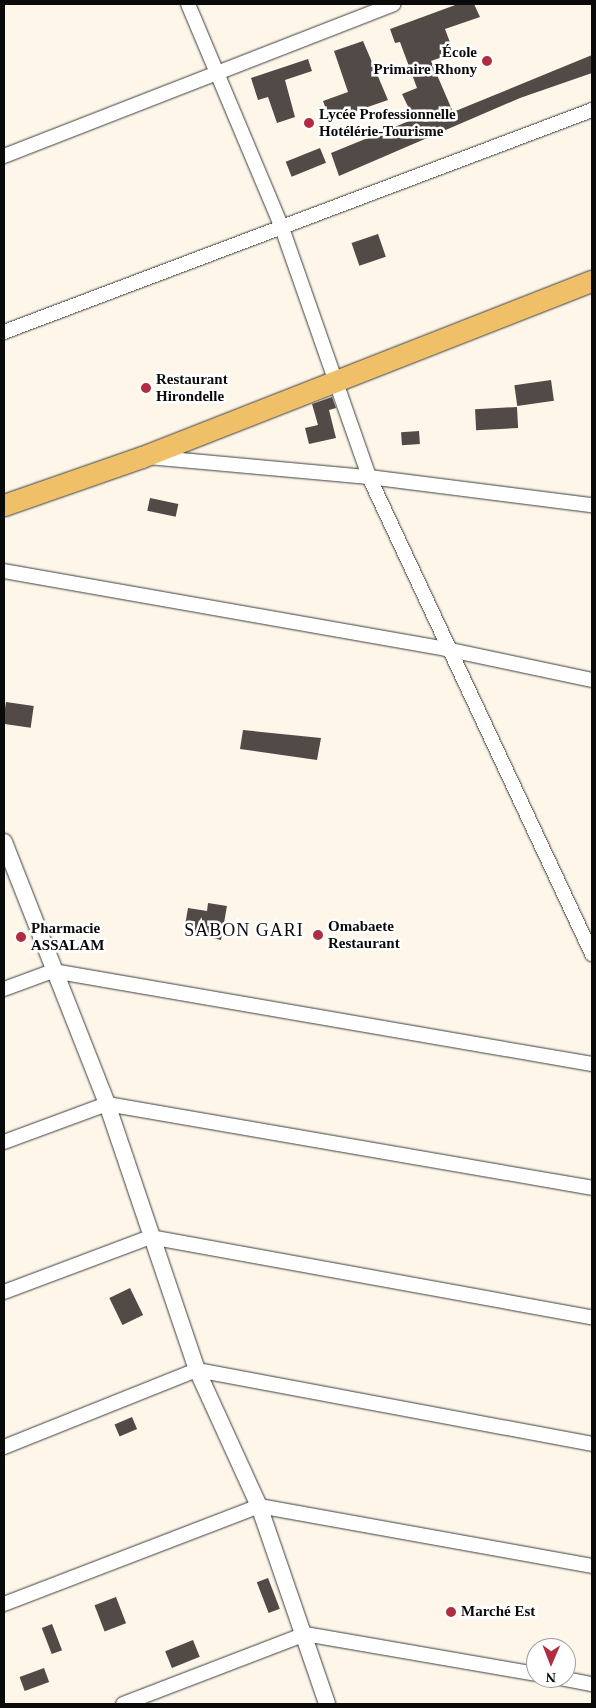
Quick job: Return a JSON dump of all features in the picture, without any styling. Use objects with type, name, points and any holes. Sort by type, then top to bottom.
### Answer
[{"type":"main road","points":[[4,505],[142,457],[592,281]]},
{"type":"street","points":[[188,4],[282,228],[369,477],[446,649],[592,954]]},
{"type":"street","points":[[4,156],[219,75],[394,4]]},
{"type":"street","points":[[4,332],[592,110]]},
{"type":"street","points":[[142,457],[369,477],[592,505]]},
{"type":"street","points":[[4,571],[446,649],[592,680]]},
{"type":"street","points":[[4,842],[53,971],[107,1104],[150,1237],[197,1370],[259,1506],[305,1634],[327,1704]]},
{"type":"street","points":[[4,989],[53,971],[592,1064]]},
{"type":"street","points":[[4,1142],[107,1104],[592,1188]]},
{"type":"street","points":[[4,1292],[150,1237],[592,1317]]},
{"type":"street","points":[[4,1447],[197,1370],[592,1444]]},
{"type":"street","points":[[4,1604],[259,1506],[592,1566]]},
{"type":"street","points":[[124,1704],[305,1634],[526,1672]]},
{"type":"street","points":[[576,1681],[592,1684]]},
{"type":"building","points":[[458,4],[474,4],[480,17],[445,29],[454,53],[431,61],[453,112],[592,55],[592,73],[520,98],[339,176],[331,153],[414,119],[402,94],[417,88],[400,42],[395,43],[390,29]]},
{"type":"building","points":[[363,41],[388,100],[330,120],[323,101],[348,92],[334,51]]},
{"type":"building","points":[[308,59],[312,71],[285,80],[295,117],[277,123],[268,97],[258,100],[251,78]]},
{"type":"building","points":[[320,148],[326,163],[292,177],[286,162]]},
{"type":"building","points":[[378,234],[386,257],[359,266],[352,243]]},
{"type":"building","points":[[551,380],[554,401],[517,406],[514,385]]},
{"type":"building","points":[[332,397],[336,408],[329,410],[336,438],[309,444],[305,428],[318,425],[312,404]]},
{"type":"building","points":[[517,407],[518,428],[476,430],[475,409]]},
{"type":"building","points":[[419,431],[420,444],[402,445],[401,432]]},
{"type":"building","points":[[150,498],[178,504],[176,517],[147,511]]},
{"type":"building","points":[[6,702],[34,706],[31,728],[4,724]]},
{"type":"building","points":[[243,730],[321,738],[317,760],[240,749]]},
{"type":"building","points":[[208,903],[227,906],[221,940],[184,931],[188,908],[207,911]]},
{"type":"building","points":[[130,1288],[143,1315],[122,1325],[109,1298]]},
{"type":"building","points":[[132,1417],[137,1429],[120,1436],[115,1424]]},
{"type":"building","points":[[268,1578],[280,1609],[269,1613],[257,1582]]},
{"type":"building","points":[[116,1597],[126,1623],[105,1631],[95,1605]]},
{"type":"building","points":[[52,1624],[62,1650],[52,1654],[42,1628]]},
{"type":"building","points":[[193,1640],[200,1657],[172,1668],[165,1651]]},
{"type":"building","points":[[44,1668],[49,1682],[25,1691],[20,1677]]},
{"type":"place","name":"École Primaire Rhony","points":[[487,61]]},
{"type":"place","name":"Lycée Professionnelle Hotélérie-Tourisme","points":[[309,123]]},
{"type":"place","name":"Restaurant Hirondelle","points":[[146,388]]},
{"type":"place","name":"Omabaete Restaurant","points":[[318,935]]},
{"type":"place","name":"Pharmacie ASSALAM","points":[[21,937]]},
{"type":"place","name":"Marché Est","points":[[451,1612]]},
{"type":"district","name":"SABON GARI","points":[[244,930]]}]
